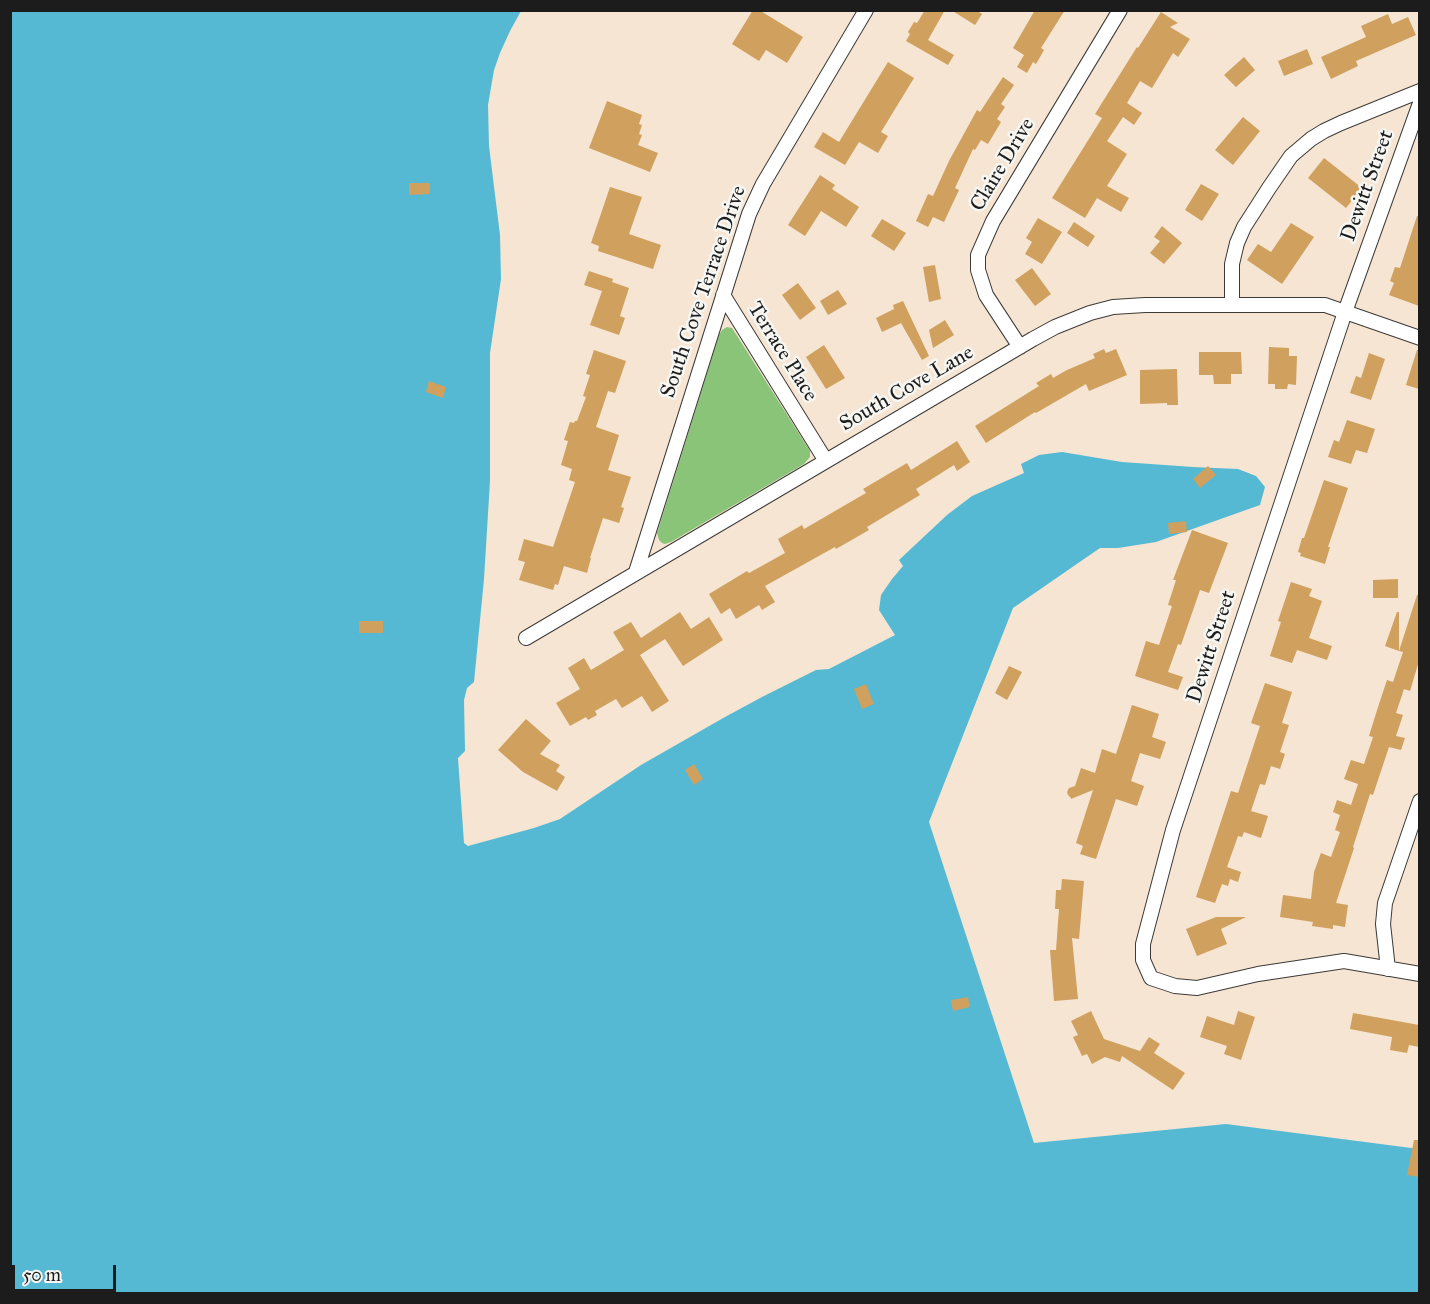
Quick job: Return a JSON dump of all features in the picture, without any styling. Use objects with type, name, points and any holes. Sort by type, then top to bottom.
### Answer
[{"type":"street","name":"South Cove Terrace Drive","points":[[636,572],[749,214],[758,194],[866,10]]},
{"type":"street","name":"Claire Drive","points":[[1020,347],[986,295],[978,270],[978,255],[993,221],[1120,10]]},
{"type":"street","points":[[1232,305],[1232,264],[1237,243],[1251,217],[1291,156],[1324,131],[1419,91]]},
{"type":"street","name":"Dewitt Street","points":[[1388,969],[1344,961],[1258,974],[1197,988],[1175,986],[1151,978],[1143,960],[1143,944],[1173,830],[1345,312],[1419,103]]},
{"type":"street","name":"Terrace Place","points":[[723,295],[826,461]]},
{"type":"street","name":"South Cove Lane","points":[[526,638],[1065,322],[1104,309],[1159,304],[1325,305],[1419,338]]},
{"type":"street","points":[[1419,801],[1385,903],[1383,924],[1388,969],[1419,975]]},
{"type":"green space","points":[[727,327],[734,331],[810,451],[810,457],[804,464],[665,544],[659,540],[657,533],[719,335]]},
{"type":"water","points":[[10,11],[521,11],[494,70],[488,105],[489,146],[500,235],[501,279],[490,353],[490,481],[484,579],[474,682],[467,688],[464,700],[465,751],[458,758],[464,843],[468,846],[560,819],[641,765],[725,717],[816,670],[829,669],[895,635],[879,610],[881,595],[903,566],[899,560],[947,515],[972,496],[1024,473],[1021,464],[1039,455],[1062,452],[1122,462],[1238,469],[1256,476],[1265,487],[1260,505],[1156,542],[1118,548],[1100,548],[1013,608],[929,822],[1034,1143],[1226,1124],[1419,1149],[1419,1293],[11,1293]]},
{"type":"building","points":[[753,10],[759,10],[803,37],[787,63],[766,50],[759,61],[732,44]]},
{"type":"building","points":[[925,10],[945,10],[928,40],[954,55],[948,65],[906,41],[914,22],[917,23]]},
{"type":"building","points":[[951,10],[976,10],[982,14],[975,25]]},
{"type":"building","points":[[1035,10],[1065,10],[1041,48],[1044,50],[1036,64],[1033,62],[1027,73],[1017,67],[1024,55],[1013,48]]},
{"type":"building","points":[[1161,12],[1178,23],[1170,27],[1190,39],[1178,57],[1173,53],[1152,88],[1140,81],[1127,103],[1142,113],[1134,125],[1123,117],[1107,141],[1127,154],[1107,186],[1129,198],[1121,212],[1097,198],[1085,218],[1052,198],[1102,118],[1095,114]]},
{"type":"building","points":[[1388,14],[1392,24],[1408,17],[1416,35],[1356,61],[1358,66],[1331,79],[1321,57],[1366,37],[1361,26]]},
{"type":"building","points":[[1307,49],[1313,64],[1284,76],[1278,61]]},
{"type":"building","points":[[1244,57],[1255,70],[1236,87],[1224,75]]},
{"type":"building","points":[[888,62],[914,78],[881,132],[888,136],[878,153],[859,142],[845,165],[814,147],[823,132],[839,142]]},
{"type":"building","points":[[1003,77],[1014,85],[1001,104],[1005,107],[997,119],[1001,122],[988,144],[981,140],[975,150],[973,149],[955,188],[959,190],[944,222],[933,217],[928,227],[916,221],[928,194],[933,196],[977,110],[980,112]]},
{"type":"building","points":[[607,101],[642,115],[639,134],[642,135],[638,145],[658,153],[650,172],[589,148]]},
{"type":"building","points":[[1243,117],[1260,131],[1233,165],[1215,150]]},
{"type":"building","points":[[1324,158],[1362,188],[1346,208],[1308,178]]},
{"type":"building","points":[[820,175],[835,185],[832,189],[859,207],[846,227],[821,211],[805,236],[788,225]]},
{"type":"building","points":[[409,183],[430,183],[430,194],[409,195]]},
{"type":"building","points":[[1201,184],[1219,194],[1202,221],[1185,210]]},
{"type":"building","points":[[610,187],[642,197],[629,234],[661,245],[653,269],[598,251],[599,246],[591,243]]},
{"type":"building","points":[[1417,216],[1419,216],[1419,306],[1389,295],[1394,283],[1390,281],[1395,267],[1400,268]]},
{"type":"building","points":[[1038,218],[1062,232],[1042,264],[1025,254],[1032,242],[1026,238]]},
{"type":"building","points":[[882,219],[906,233],[894,251],[871,236]]},
{"type":"building","points":[[1074,222],[1095,236],[1088,247],[1067,233]]},
{"type":"building","points":[[1291,223],[1314,237],[1282,284],[1247,260],[1258,244],[1271,252]]},
{"type":"building","points":[[1162,226],[1182,243],[1164,264],[1150,253],[1160,241],[1154,237]]},
{"type":"building","points":[[935,265],[941,299],[929,302],[923,267]]},
{"type":"building","points":[[1032,268],[1051,294],[1035,306],[1015,280]]},
{"type":"building","points":[[589,271],[613,279],[612,282],[629,288],[620,316],[625,318],[619,335],[590,325],[602,291],[584,285]]},
{"type":"building","points":[[798,283],[816,308],[800,320],[782,295]]},
{"type":"building","points":[[838,290],[847,304],[828,315],[820,301]]},
{"type":"building","points":[[903,301],[929,356],[922,360],[901,323],[882,332],[876,318],[894,309],[893,305]]},
{"type":"building","points":[[945,320],[954,335],[933,348],[929,330]]},
{"type":"building","points":[[824,345],[845,378],[826,389],[806,357]]},
{"type":"building","points":[[1269,347],[1289,348],[1289,356],[1297,356],[1296,385],[1288,384],[1287,389],[1275,389],[1275,384],[1268,384]]},
{"type":"building","points":[[1104,349],[1106,353],[1116,349],[1127,375],[1089,391],[1086,384],[1035,412],[986,443],[975,426],[1039,386],[1036,383],[1051,374],[1053,378],[1095,358],[1093,354]]},
{"type":"building","points":[[594,350],[626,361],[615,393],[608,391],[596,427],[619,435],[608,470],[631,477],[621,507],[624,508],[619,523],[603,518],[587,573],[564,566],[558,585],[555,584],[553,590],[519,580],[525,562],[518,560],[524,539],[553,547],[575,482],[569,480],[572,469],[561,465],[568,441],[564,440],[570,422],[577,421],[586,397],[583,396],[590,375],[586,374]]},
{"type":"building","points":[[1417,350],[1419,350],[1419,389],[1406,385]]},
{"type":"building","points":[[1199,352],[1241,352],[1242,374],[1231,374],[1231,384],[1214,384],[1213,375],[1199,375]]},
{"type":"building","points":[[1369,353],[1385,359],[1371,400],[1350,393],[1356,376],[1361,378]]},
{"type":"building","points":[[1177,369],[1178,405],[1140,404],[1140,370]]},
{"type":"building","points":[[429,381],[446,387],[443,398],[426,392]]},
{"type":"building","points":[[1347,420],[1375,429],[1367,453],[1356,450],[1351,464],[1328,457],[1334,440],[1339,442]]},
{"type":"building","points":[[957,441],[970,462],[957,471],[954,465],[916,489],[920,495],[867,527],[869,530],[765,586],[775,602],[762,610],[759,605],[736,619],[730,608],[721,614],[709,594],[747,571],[749,573],[785,553],[778,539],[802,525],[804,529],[866,493],[863,489],[907,463],[911,470]]},
{"type":"building","points":[[1208,466],[1216,475],[1200,488],[1193,479]]},
{"type":"building","points":[[1324,480],[1348,488],[1328,547],[1330,547],[1325,564],[1300,556],[1301,553],[1298,552]]},
{"type":"building","points":[[1186,521],[1187,532],[1169,534],[1168,523]]},
{"type":"building","points":[[1192,530],[1228,543],[1209,593],[1200,590],[1181,645],[1178,644],[1168,672],[1183,677],[1178,690],[1135,676],[1146,641],[1159,645],[1172,606],[1168,605],[1176,580],[1173,580]]},
{"type":"building","points":[[1398,579],[1398,598],[1373,598],[1373,580]]},
{"type":"building","points":[[1291,582],[1312,589],[1309,596],[1322,601],[1309,638],[1332,646],[1327,660],[1297,650],[1292,663],[1270,656],[1281,622],[1278,621]]},
{"type":"building","points":[[1417,595],[1419,595],[1419,661],[1410,691],[1404,689],[1396,713],[1403,715],[1396,736],[1405,738],[1401,750],[1389,747],[1373,795],[1370,794],[1353,847],[1336,903],[1348,905],[1345,927],[1333,925],[1333,929],[1312,926],[1313,922],[1280,917],[1283,895],[1311,899],[1314,872],[1321,853],[1331,857],[1340,832],[1335,830],[1340,815],[1333,812],[1337,800],[1351,805],[1358,784],[1344,779],[1351,760],[1364,764],[1373,737],[1369,736],[1387,680],[1393,682],[1403,652],[1399,651]]},
{"type":"building","points":[[680,612],[691,629],[709,617],[723,640],[683,666],[665,639],[640,655],[669,701],[652,712],[642,696],[622,708],[616,699],[595,711],[597,715],[588,720],[586,717],[570,726],[556,703],[580,689],[568,668],[584,658],[591,670],[624,650],[613,632],[631,622],[641,638]]},
{"type":"building","points":[[1397,612],[1399,612],[1399,651],[1385,646]]},
{"type":"building","points":[[359,621],[383,621],[383,633],[359,633]]},
{"type":"building","points":[[1009,666],[1022,672],[1007,700],[995,693]]},
{"type":"building","points":[[1265,683],[1292,692],[1282,723],[1289,725],[1280,752],[1285,754],[1280,769],[1271,766],[1265,785],[1260,784],[1251,811],[1268,816],[1261,838],[1244,832],[1242,837],[1238,836],[1227,867],[1241,872],[1238,882],[1230,879],[1228,886],[1222,884],[1215,903],[1196,897],[1231,791],[1238,793],[1260,726],[1251,723]]},
{"type":"building","points":[[866,684],[874,704],[862,709],[854,689]]},
{"type":"building","points":[[1132,705],[1159,714],[1152,737],[1166,742],[1160,759],[1140,753],[1131,781],[1144,786],[1137,806],[1116,799],[1096,859],[1080,854],[1083,846],[1076,843],[1093,790],[1071,799],[1067,792],[1069,788],[1075,786],[1081,768],[1095,773],[1102,749],[1116,754]]},
{"type":"building","points":[[526,719],[551,741],[540,754],[560,765],[556,771],[565,777],[557,791],[523,772],[498,750]]},
{"type":"building","points":[[694,764],[703,779],[694,785],[685,770]]},
{"type":"building","points":[[1062,879],[1084,881],[1079,939],[1072,938],[1078,999],[1054,1001],[1050,950],[1056,950],[1059,909],[1055,909],[1056,890],[1061,890]]},
{"type":"building","points":[[1216,917],[1246,917],[1221,929],[1227,944],[1197,956],[1186,929]]},
{"type":"building","points":[[968,997],[970,1007],[953,1011],[951,1000]]},
{"type":"building","points":[[1091,1011],[1104,1039],[1140,1051],[1149,1037],[1160,1044],[1154,1053],[1185,1073],[1173,1090],[1122,1056],[1120,1062],[1105,1057],[1092,1064],[1087,1054],[1082,1056],[1073,1037],[1078,1035],[1071,1021]]},
{"type":"building","points":[[1238,1011],[1255,1017],[1241,1060],[1224,1054],[1227,1046],[1200,1037],[1207,1016],[1234,1025]]},
{"type":"building","points":[[1353,1013],[1419,1025],[1419,1047],[1409,1045],[1407,1053],[1390,1050],[1392,1037],[1350,1029]]},
{"type":"building","points":[[1414,1140],[1419,1140],[1419,1177],[1407,1175]]}]
